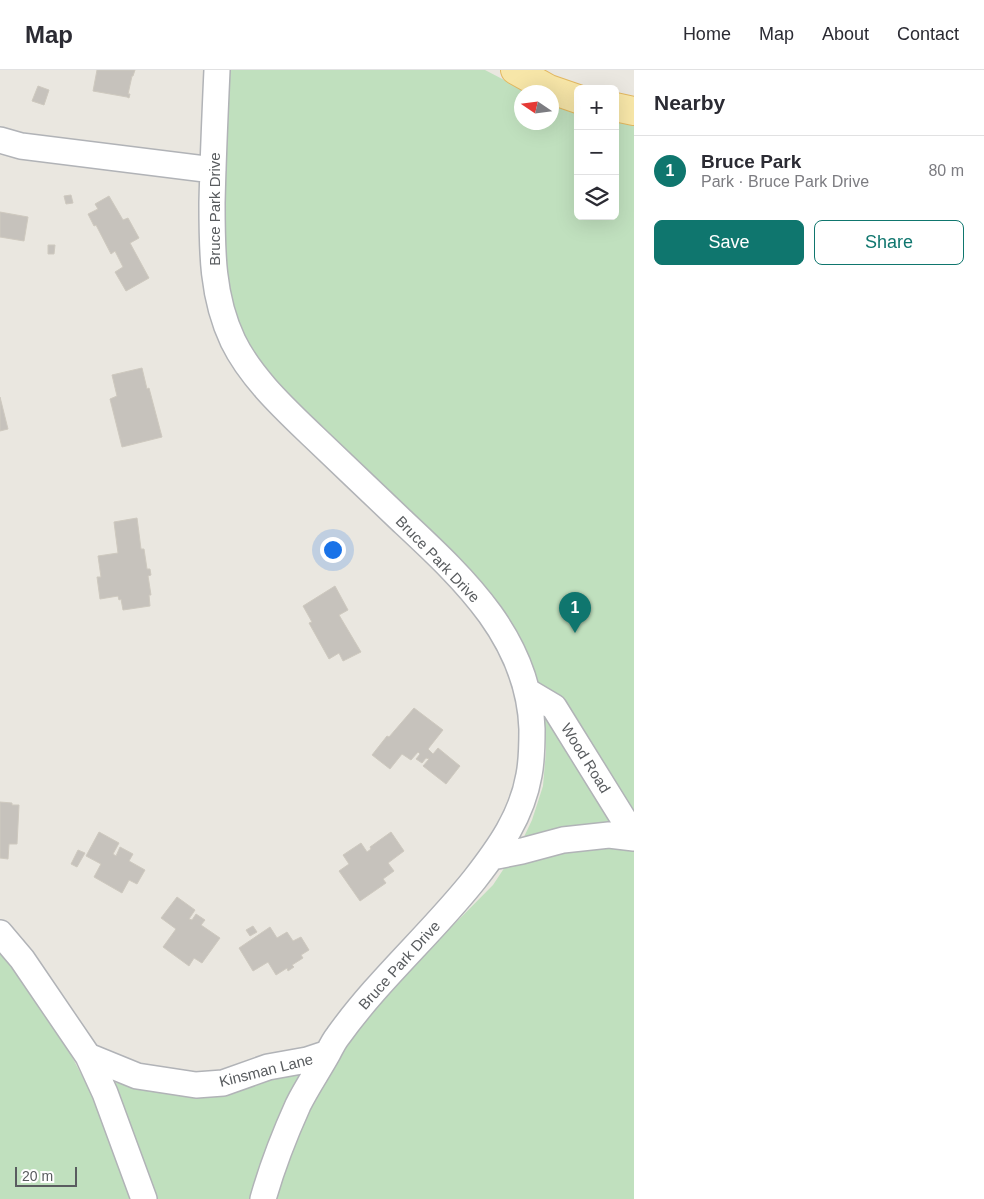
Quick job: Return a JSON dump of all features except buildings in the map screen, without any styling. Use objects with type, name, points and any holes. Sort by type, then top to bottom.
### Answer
[{"type":"main road","points":[[515,70],[549,89],[574,98]]},
{"type":"main road","points":[[619,108],[634,111]]},
{"type":"street","name":"Bruce Park Drive","points":[[217,70],[212,170],[212,250],[215,282],[222,314],[238,350],[245,362],[267,389],[301,425],[462,579],[495,619],[513,652],[527,691],[531,717],[532,748],[530,772],[525,795],[514,822],[492,857],[459,899],[358,1010],[335,1039],[298,1105],[263,1199]]},
{"type":"street","points":[[0,140],[21,146],[212,170]]},
{"type":"street","name":"Wood Road","points":[[527,691],[554,707],[634,837]]},
{"type":"street","name":"Wood Road","points":[[492,857],[522,852],[563,840],[610,835],[634,837]]},
{"type":"street","points":[[0,933],[22,959],[88,1056],[105,1093],[144,1199]]},
{"type":"street","name":"Kinsman Lane","points":[[88,1056],[137,1076],[196,1085],[223,1083],[268,1067],[328,1054]]},
{"type":"green space","points":[[227,70],[485,70],[514,85],[514,130],[559,130],[559,105],[574,108],[574,220],[619,220],[619,118],[634,121],[634,1199],[0,1199],[0,950],[33,994],[62,1038],[89,1089],[124,1081],[300,1069],[381,998],[493,885],[522,841],[532,820],[543,786],[546,751],[544,715],[527,653],[504,614],[306,414],[266,369],[245,340],[227,292],[223,230]]},
{"type":"place","name":"Bruce Park","points":[[575,633]]}]
